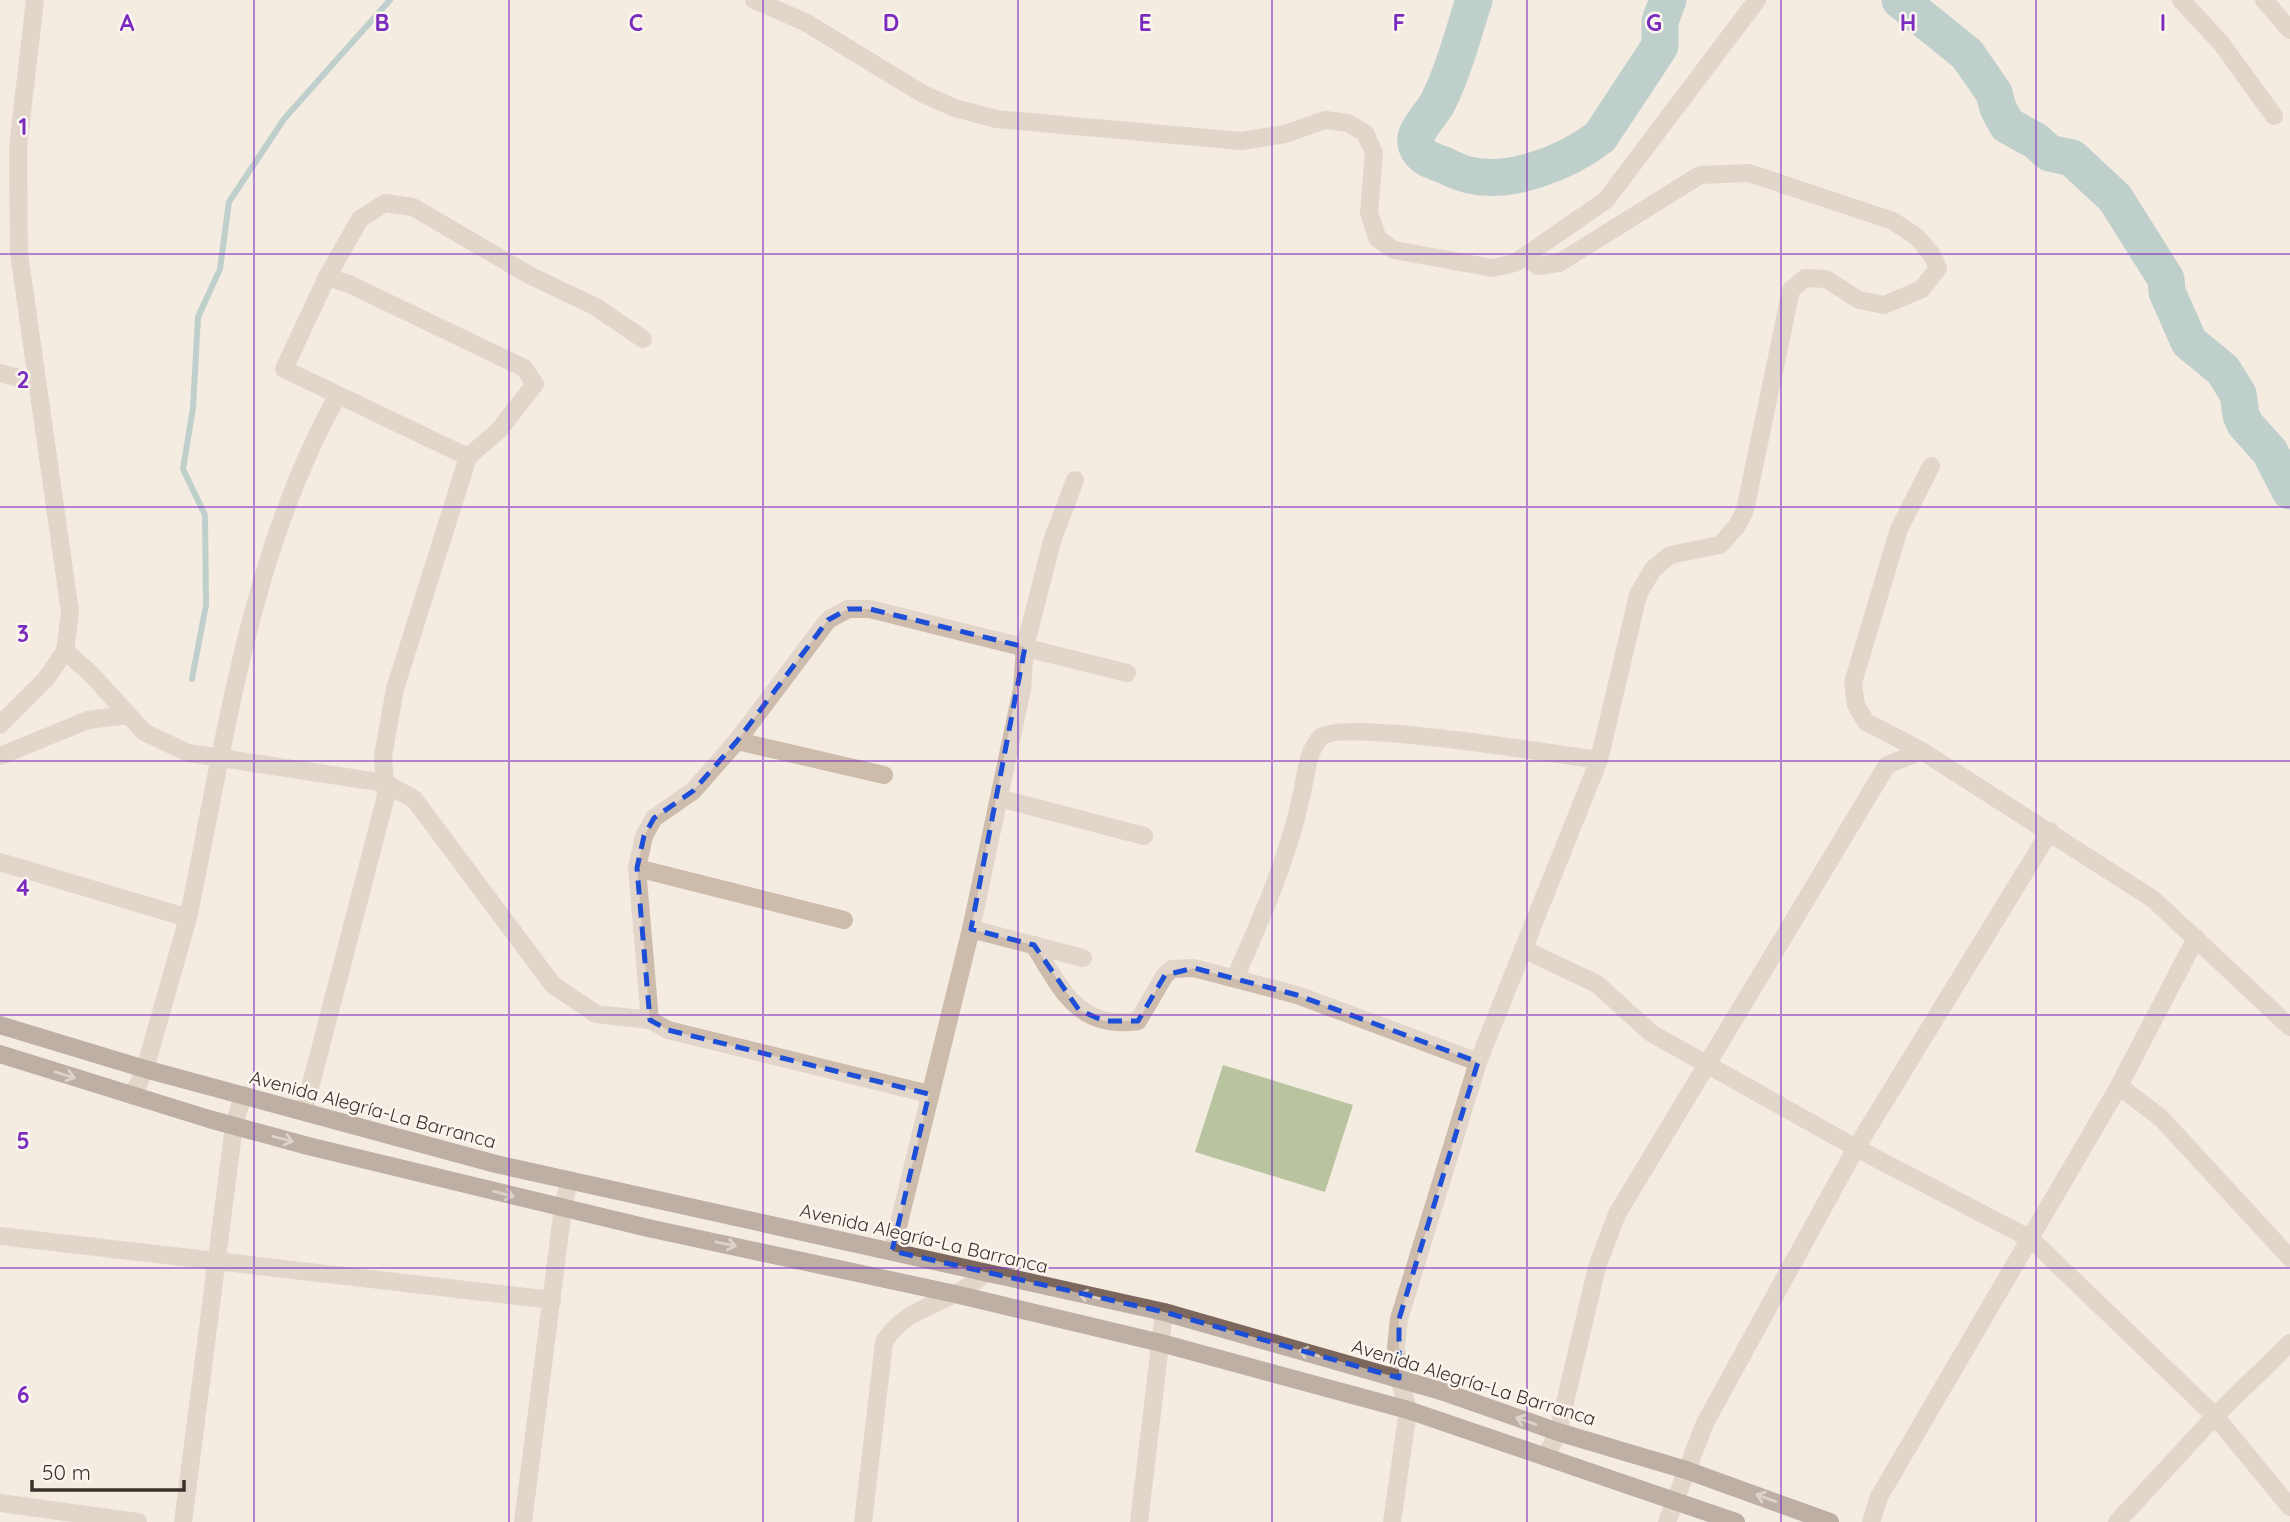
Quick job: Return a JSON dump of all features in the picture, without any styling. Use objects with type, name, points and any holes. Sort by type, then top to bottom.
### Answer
[{"type":"main road","name":"Avenida Alegría-La Barranca","points":[[0,1025],[145,1069],[569,1181],[1164,1312],[1399,1378],[1558,1432],[1686,1470],[1830,1522]]},
{"type":"main road","points":[[0,1054],[234,1126],[563,1208],[955,1294],[1161,1343],[1408,1410],[1736,1522]]},
{"type":"street","points":[[0,725],[7,706],[46,679],[65,651],[70,612],[19,253],[18,147],[35,0]]},
{"type":"street","points":[[754,0],[804,22],[923,94],[955,108],[996,119],[1241,141],[1285,134],[1325,120],[1348,123],[1365,134],[1374,153],[1369,213],[1378,239],[1394,250],[1492,268],[1515,263],[1606,200],[1757,0]]},
{"type":"street","points":[[2181,0],[2221,43],[2274,116]]},
{"type":"street","points":[[2264,0],[2290,30]]},
{"type":"street","points":[[1392,1522],[1408,1410],[1399,1378],[1396,1347],[1399,1319],[1478,1062],[1599,760],[1638,596],[1653,569],[1670,555],[1720,545],[1737,526],[1745,510],[1791,290],[1805,278],[1826,279],[1859,300],[1884,305],[1922,289],[1938,268],[1932,255],[1917,237],[1893,221],[1749,173],[1700,176],[1559,263],[1538,266],[1525,256]]},
{"type":"street","points":[[0,200],[18,206]]},
{"type":"street","points":[[468,457],[284,369],[327,277],[360,219],[385,203],[413,207],[529,275],[596,307],[643,339]]},
{"type":"street","points":[[304,1111],[386,796],[383,756],[395,689],[468,457],[499,430],[535,384],[524,368],[349,284],[327,277]]},
{"type":"street","points":[[0,373],[37,383]]},
{"type":"street","points":[[133,1096],[145,1069],[188,918],[248,632],[275,534],[319,428],[338,395]]},
{"type":"street","points":[[1931,467],[1899,529],[1853,683],[1856,705],[1866,722],[1922,751],[2153,899],[2290,1027]]},
{"type":"street","points":[[892,1251],[971,929],[1022,689],[1025,647],[1052,541],[1076,480]]},
{"type":"street","points":[[650,1020],[637,868],[644,836],[654,818],[693,791],[737,741],[828,620],[848,609],[870,609],[1128,673]]},
{"type":"street","points":[[65,651],[144,732],[188,753],[385,783],[423,807],[553,985],[596,1014],[650,1020],[668,1030],[929,1094]]},
{"type":"street","points":[[0,756],[88,720],[128,715]]},
{"type":"street","points":[[1235,978],[1280,876],[1293,836],[1310,754],[1321,737],[1331,731],[1374,731],[1599,760]]},
{"type":"street","points":[[737,741],[884,775]]},
{"type":"street","points":[[1546,1457],[1558,1432],[1597,1267],[1616,1214],[1886,765],[1922,751]]},
{"type":"street","points":[[999,798],[1144,836]]},
{"type":"street","points":[[1667,1522],[1704,1423],[1856,1148],[2050,831]]},
{"type":"street","points":[[0,862],[188,918]]},
{"type":"street","points":[[637,868],[844,920]]},
{"type":"street","points":[[971,929],[1083,958]]},
{"type":"street","points":[[1871,1522],[1880,1497],[2119,1086],[2196,938]]},
{"type":"street","points":[[1034,945],[1064,995],[1079,1010],[1104,1021],[1138,1021],[1164,975],[1172,969],[1194,968],[1297,995],[1478,1062]]},
{"type":"street","points":[[1523,949],[1597,984],[1651,1033],[1856,1148],[2031,1238],[2215,1416],[2290,1507]]},
{"type":"street","points":[[2119,1086],[2161,1118],[2290,1258]]},
{"type":"street","points":[[183,1522],[234,1126],[243,1095]]},
{"type":"street","points":[[523,1522],[563,1208],[569,1181]]},
{"type":"street","points":[[0,1236],[552,1300]]},
{"type":"street","points":[[863,1522],[884,1342],[897,1323],[930,1303],[955,1294],[987,1273]]},
{"type":"street","points":[[1139,1522],[1164,1312]]},
{"type":"street","points":[[2118,1522],[2215,1416],[2290,1343]]},
{"type":"street","points":[[0,1503],[138,1522]]},
{"type":"highlighted area","points":[[848,609],[870,609],[1025,647],[971,929],[1034,945],[1079,1010],[1104,1021],[1138,1021],[1165,975],[1194,968],[1297,995],[1478,1062],[1399,1319],[1399,1378],[1164,1312],[892,1251],[929,1094],[668,1030],[650,1020],[637,868],[644,836],[654,818],[693,791],[737,741],[828,620]]},
{"type":"green space","points":[[1223,1065],[1353,1105],[1325,1192],[1195,1152]]},
{"type":"waterway","points":[[192,679],[206,605],[205,515],[183,469],[193,408],[198,317],[220,269],[229,202],[284,119],[390,0]]},
{"type":"waterway","points":[[1474,0],[1449,77],[1438,102],[1417,133],[1416,143],[1420,152],[1431,160],[1462,173],[1485,177],[1502,177],[1538,169],[1572,155],[1600,137],[1660,46],[1660,21],[1668,0]]},
{"type":"waterway","points":[[1900,0],[1967,54],[1994,93],[2007,125],[2036,141],[2049,153],[2072,158],[2115,198],[2166,279],[2167,292],[2189,342],[2223,370],[2238,394],[2245,424],[2270,452],[2290,491]]}]
